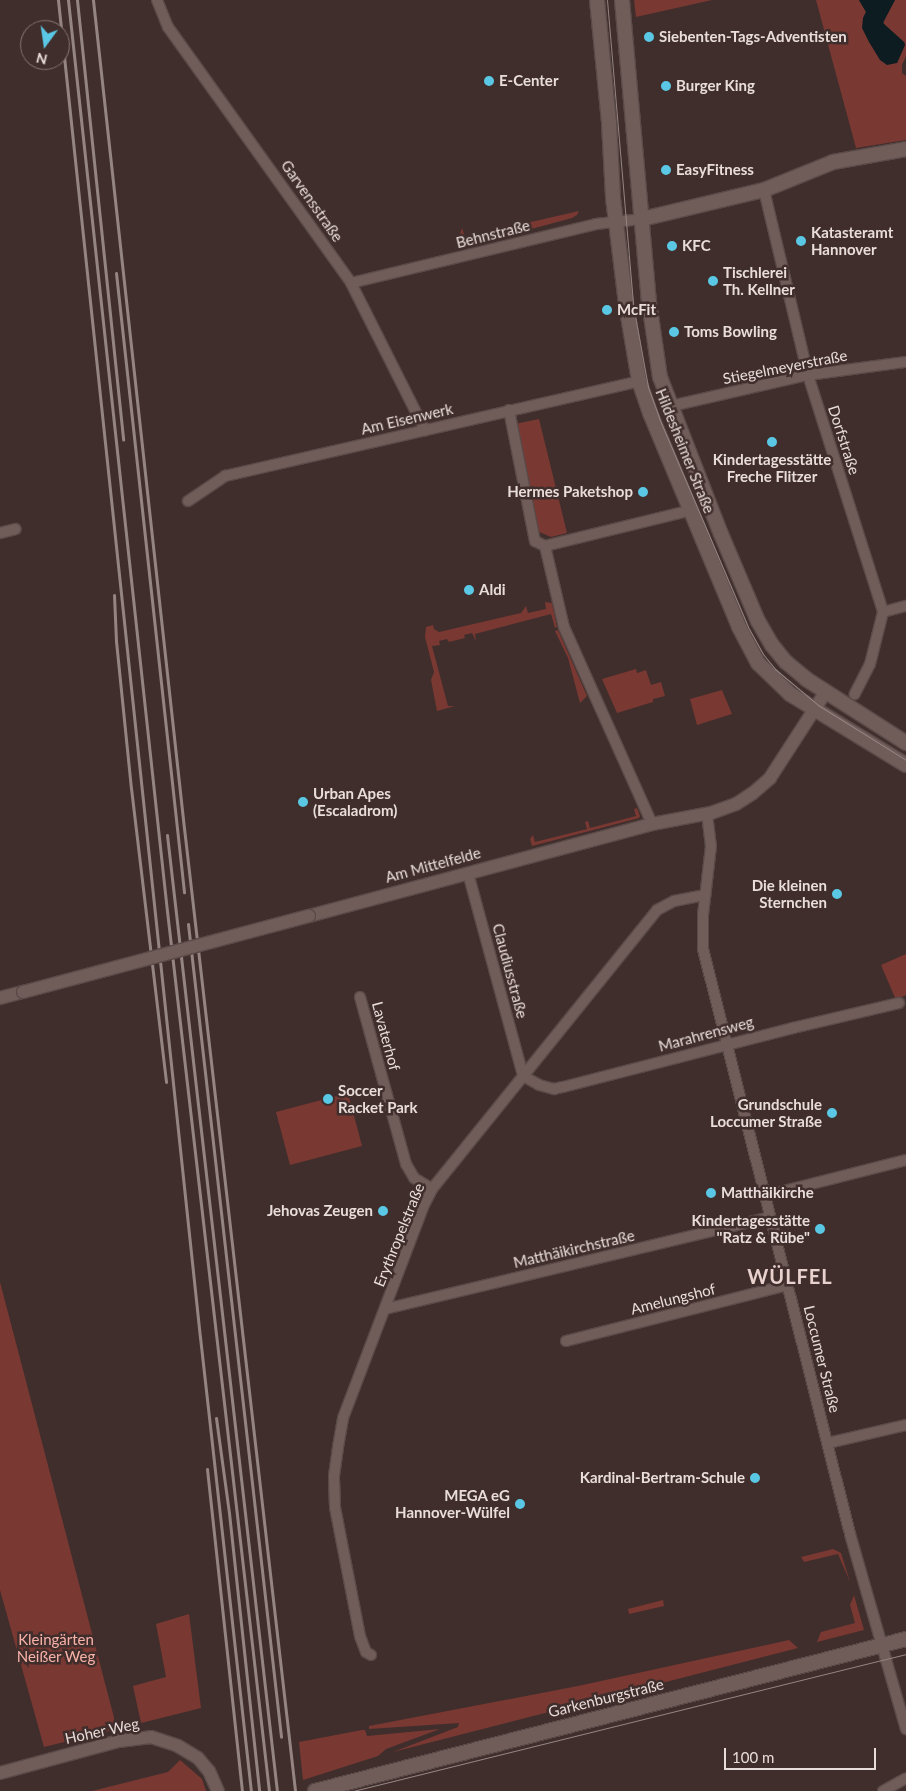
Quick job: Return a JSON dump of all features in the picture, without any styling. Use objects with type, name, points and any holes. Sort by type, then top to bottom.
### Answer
[{"type":"main road","name":"Hildesheimer Straße","points":[[597,0],[616,222],[626,304],[639,381],[650,413],[692,510],[739,628],[758,662],[790,694],[906,765]]},
{"type":"main road","name":"Hildesheimer Straße","points":[[622,0],[649,302],[660,377],[671,406],[721,534],[758,621],[772,645],[786,662],[825,693],[906,743]]},
{"type":"main road","points":[[642,219],[764,190],[833,162],[906,149]]},
{"type":"main road","name":"Garkenburgstraße","points":[[315,1791],[906,1639]]},
{"type":"street","name":"Garvensstraße","points":[[157,0],[168,27],[352,284],[425,430]]},
{"type":"street","name":"Dorfstraße","points":[[764,190],[808,375],[883,612]]},
{"type":"street","name":"Behnstraße","points":[[352,284],[596,224],[642,219]]},
{"type":"street","name":"Stiegelmeyerstraße","points":[[671,406],[808,375],[906,362]]},
{"type":"street","name":"Am Eisenwerk","points":[[188,501],[225,476],[639,381]]},
{"type":"street","points":[[509,410],[535,541],[545,546],[692,510]]},
{"type":"street","points":[[0,533],[16,529]]},
{"type":"street","points":[[545,546],[564,627],[652,824]]},
{"type":"street","points":[[855,694],[870,664],[883,612],[906,606]]},
{"type":"street","name":"Am Mittelfelde","points":[[0,998],[652,824],[707,814],[736,804],[753,793],[770,778],[825,693]]},
{"type":"street","name":"Loccumer Straße","points":[[707,814],[710,846],[702,928],[703,949],[850,1534],[884,1645],[906,1729]]},
{"type":"street","name":"Claudiusstraße","points":[[468,873],[523,1076]]},
{"type":"street","name":"Erythropelstraße","points":[[371,1655],[366,1652],[360,1636],[335,1507],[334,1476],[343,1418],[432,1189],[657,910],[674,901],[705,895]]},
{"type":"street","name":"Lavaterhof","points":[[360,997],[406,1164],[414,1178],[432,1189]]},
{"type":"street","name":"Marahrensweg","points":[[523,1076],[539,1085],[554,1089],[899,1003]]},
{"type":"street","points":[[764,1196],[906,1160]]},
{"type":"street","name":"Matthäikirchstraße","points":[[385,1310],[770,1217]]},
{"type":"street","name":"Amelungshof","points":[[566,1341],[788,1285]]},
{"type":"street","points":[[828,1444],[906,1425]]},
{"type":"street","name":"Hoher Weg","points":[[0,1773],[120,1741],[151,1737],[178,1746],[198,1758],[209,1771],[218,1791]]},
{"type":"street","points":[[883,1791],[906,1778]]},
{"type":"green space","points":[[634,0],[712,0],[636,17]]},
{"type":"green space","points":[[816,0],[859,0],[866,12],[863,18],[863,28],[897,63],[905,45],[904,42],[885,27],[883,20],[895,0],[906,0],[906,56],[902,65],[902,73],[906,76],[906,140],[856,148]]},
{"type":"green space","points":[[579,211],[572,218],[465,247],[460,234],[462,228],[465,237]]},
{"type":"green space","points":[[539,419],[567,533],[551,537],[537,531],[515,424]]},
{"type":"green space","points":[[545,602],[552,603],[557,627],[555,628],[551,614],[475,634],[476,641],[472,633],[464,635],[465,638],[449,642],[447,639],[439,641],[440,645],[432,646],[448,706],[455,706],[437,711],[431,680],[434,672],[425,637],[426,627],[433,625],[434,629],[439,632],[521,613],[526,606],[528,613],[546,609]]},
{"type":"green space","points":[[558,630],[587,696],[580,703],[568,658],[555,631]]},
{"type":"green space","points":[[636,669],[637,673],[646,670],[651,685],[661,682],[665,696],[653,699],[653,702],[617,713],[602,679]]},
{"type":"green space","points":[[722,690],[732,714],[697,725],[690,699]]},
{"type":"green space","points":[[637,808],[639,818],[532,846],[530,839],[533,835],[535,842],[587,829],[585,822],[588,821],[590,828],[636,816],[634,809]]},
{"type":"green space","points":[[906,954],[906,995],[896,1000],[881,965]]},
{"type":"green space","points":[[348,1093],[362,1146],[290,1165],[276,1112]]},
{"type":"green space","points":[[0,1282],[117,1729],[44,1747],[0,1590]]},
{"type":"green space","points":[[833,1549],[841,1553],[850,1582],[838,1554],[804,1562],[801,1557]]},
{"type":"green space","points":[[854,1595],[864,1630],[817,1642],[821,1632],[855,1623],[850,1605]]},
{"type":"green space","points":[[663,1600],[664,1606],[629,1614],[628,1609]]},
{"type":"green space","name":"Kleingärten Neißer Weg","points":[[189,1614],[201,1708],[141,1723],[133,1686],[166,1677],[156,1624]]},
{"type":"green space","points":[[789,1640],[798,1648],[393,1752],[458,1727],[459,1723],[369,1729],[369,1726],[578,1686]]},
{"type":"green space","points":[[440,1729],[386,1749],[378,1756],[303,1780],[299,1742],[362,1730],[365,1730],[367,1736]]},
{"type":"green space","points":[[180,1760],[202,1779],[206,1791],[92,1791],[168,1772]]},
{"type":"shaded area","points":[[859,0],[895,0],[883,23],[904,42],[905,45],[897,63],[887,65],[880,60],[869,42],[862,28],[866,12]]},
{"type":"tram line","points":[[607,0],[633,305],[648,387],[659,418],[748,627],[763,654],[775,669],[818,705],[906,760]]},
{"type":"tram line","points":[[353,1791],[906,1654]]},
{"type":"railway","points":[[58,0],[200,1337],[251,1791]]},
{"type":"railway","points":[[68,0],[167,911],[269,1791]]},
{"type":"railway","points":[[77,0],[123,440]]},
{"type":"railway","points":[[93,0],[184,828],[295,1791]]},
{"type":"railway","points":[[116,273],[184,892]]},
{"type":"railway","points":[[114,595],[116,641],[131,788],[166,1082]]},
{"type":"railway","points":[[167,835],[277,1791]]},
{"type":"railway","points":[[188,924],[281,1737]]},
{"type":"railway","points":[[216,1418],[229,1513],[259,1791]]},
{"type":"railway","points":[[207,1469],[242,1791]]},
{"type":"place","name":"Siebenten-Tags-Adventisten","points":[[649,37]]},
{"type":"place","name":"E-Center","points":[[489,81]]},
{"type":"place","name":"Burger King","points":[[666,86]]},
{"type":"place","name":"EasyFitness","points":[[666,170]]},
{"type":"place","name":"Katasteramt Hannover","points":[[801,241]]},
{"type":"place","name":"KFC","points":[[672,246]]},
{"type":"place","name":"Tischlerei Th. Kellner","points":[[713,281]]},
{"type":"place","name":"McFit","points":[[607,310]]},
{"type":"place","name":"Toms Bowling","points":[[674,332]]},
{"type":"place","name":"Kindertagesstätte Freche Flitzer","points":[[772,442]]},
{"type":"place","name":"Hermes Paketshop","points":[[643,492]]},
{"type":"place","name":"Aldi","points":[[469,590]]},
{"type":"place","name":"Urban Apes (Escaladrom)","points":[[303,802]]},
{"type":"place","name":"Die kleinen Sternchen","points":[[837,894]]},
{"type":"place","name":"Soccer Racket Park","points":[[328,1099]]},
{"type":"place","name":"Grundschule Loccumer Straße","points":[[832,1113]]},
{"type":"place","name":"Matthäikirche","points":[[711,1193]]},
{"type":"place","name":"Jehovas Zeugen","points":[[383,1211]]},
{"type":"place","name":"Kindertagesstätte \"Ratz & Rübe\"","points":[[820,1229]]},
{"type":"place","name":"Kardinal-Bertram-Schule","points":[[755,1478]]},
{"type":"place","name":"MEGA eG Hannover-Wülfel","points":[[520,1504]]},
{"type":"district","name":"WÜLFEL","points":[[790,1276]]}]
